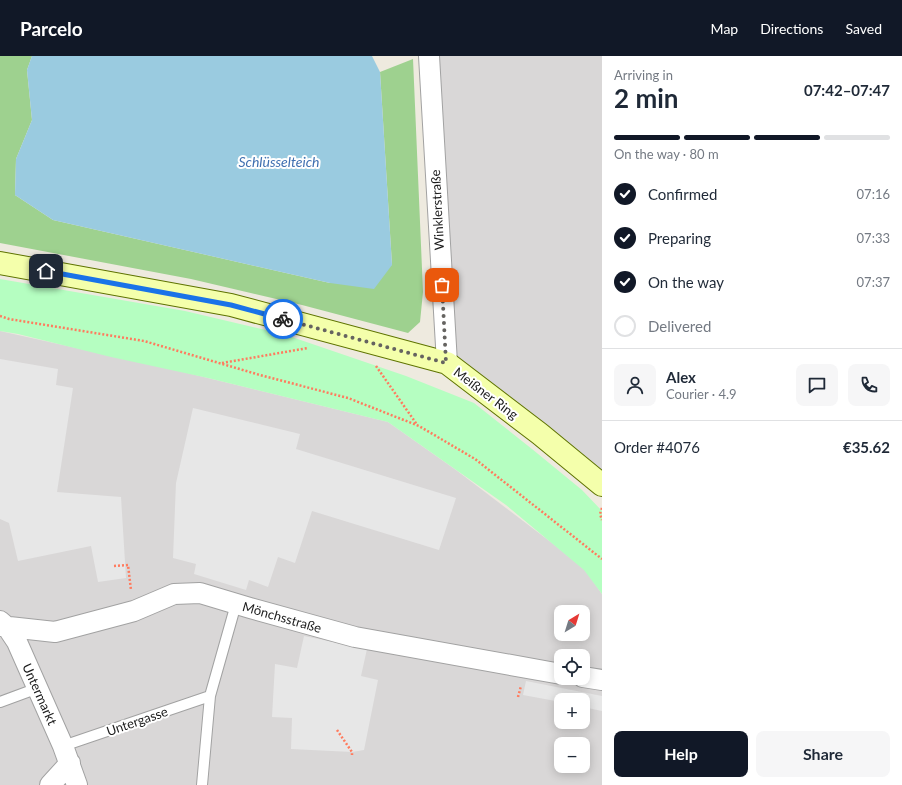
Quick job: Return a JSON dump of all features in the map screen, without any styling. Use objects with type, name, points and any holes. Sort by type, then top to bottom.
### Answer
[{"type":"main road","name":"Meißner Ring","points":[[0,263],[231,305],[446,363],[540,434],[602,485]]},
{"type":"street","name":"Winklerstraße","points":[[429,56],[446,363]]},
{"type":"street","name":"Mönchsstraße","points":[[2,625],[55,632],[134,611],[174,594],[200,593],[311,626],[354,636],[554,673]]},
{"type":"street","name":"Untermarkt","points":[[2,625],[17,642],[38,688],[77,785]]},
{"type":"street","points":[[590,678],[602,680]]},
{"type":"street","points":[[50,785],[66,755]]},
{"type":"lane","points":[[202,785],[210,696],[236,604]]},
{"type":"lane","points":[[0,702],[38,688]]},
{"type":"lane","name":"Untergasse","points":[[66,755],[210,696]]},
{"type":"path","points":[[0,316],[9,319],[144,341],[348,398],[418,426],[474,459],[602,559]]},
{"type":"path","points":[[357,339],[418,426]]},
{"type":"path","points":[[222,363],[312,347]]},
{"type":"path","points":[[602,508],[600,514],[602,520]]},
{"type":"path","points":[[114,566],[128,565],[134,611]]},
{"type":"path","points":[[337,730],[352,752],[352,755]]},
{"type":"shaded area","points":[[438,56],[602,56],[602,476],[455,364]]},
{"type":"shaded area","points":[[0,331],[171,369],[388,422],[456,470],[585,570],[602,594],[602,785],[0,785]]},
{"type":"shaded area","points":[[0,359],[58,369],[56,385],[73,388],[57,492],[121,497],[126,578],[98,582],[91,546],[18,561],[9,523],[0,519]]},
{"type":"shaded area","points":[[193,408],[300,434],[296,449],[456,498],[439,550],[312,511],[295,563],[278,557],[268,587],[249,580],[246,590],[194,574],[196,564],[173,558],[176,483]]},
{"type":"shaded area","points":[[304,636],[367,649],[361,676],[378,680],[364,750],[352,752],[291,749],[292,718],[272,717],[275,664],[297,668]]},
{"type":"shaded area","points":[[526,681],[587,693],[554,693],[554,701],[523,695]]},
{"type":"shaded area","points":[[590,694],[602,696],[602,711],[590,708]]},
{"type":"green space","points":[[0,56],[32,56],[27,70],[32,120],[16,159],[15,195],[53,220],[330,283],[392,265],[380,72],[413,59],[423,292],[420,322],[408,333],[302,305],[191,279],[0,243]]},
{"type":"green space","points":[[0,279],[185,311],[283,334],[406,376],[474,403],[582,490],[602,511],[602,594],[584,570],[506,505],[388,422],[208,378],[0,331]]},
{"type":"water","name":"Schlüsselteich","points":[[32,56],[372,56],[380,72],[392,265],[374,289],[330,283],[53,220],[15,195],[16,159],[32,120],[27,70]]},
{"type":"way so far","points":[[283,319],[446,363],[442,285]]},
{"type":"route","points":[[46,271],[231,305],[283,319]]}]
